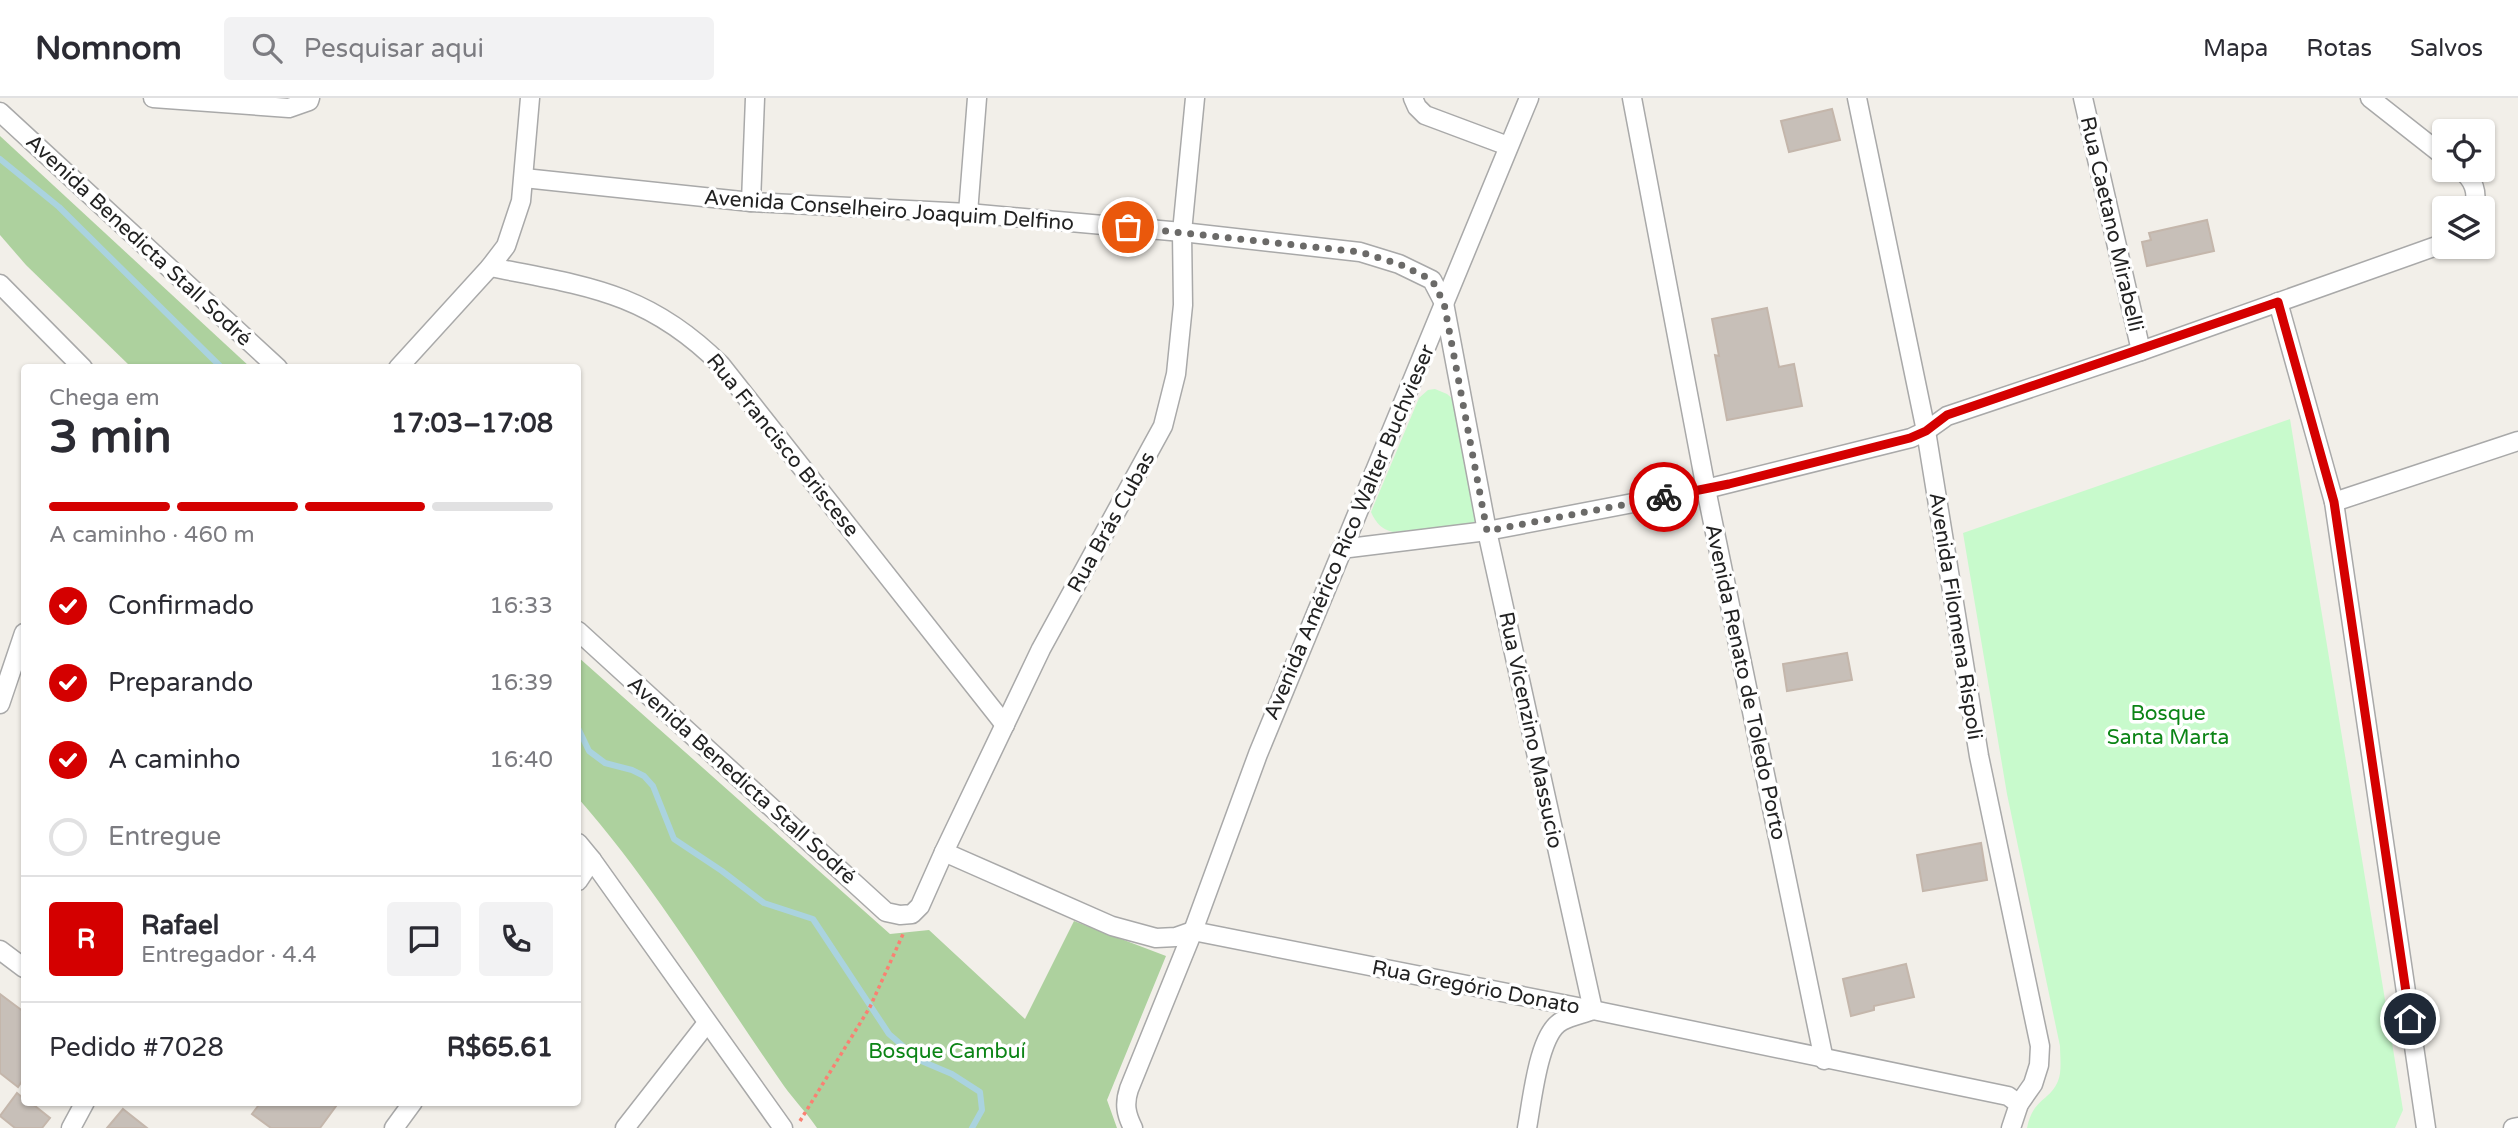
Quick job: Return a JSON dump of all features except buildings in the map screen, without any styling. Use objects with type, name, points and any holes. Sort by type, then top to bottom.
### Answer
[{"type":"street","points":[[153,98],[289,108],[310,100]]},
{"type":"street","points":[[402,364],[506,246],[521,201],[530,98]]},
{"type":"street","points":[[751,202],[755,98]]},
{"type":"street","points":[[968,213],[977,98]]},
{"type":"street","name":"Rua Brás Cubas","points":[[912,914],[920,906],[1041,649],[1163,426],[1176,374],[1182,319],[1182,232],[1195,98]]},
{"type":"street","name":"Avenida Américo Rico Walter Buchvieser","points":[[1133,1128],[1125,1100],[1129,1089],[1193,931],[1258,754],[1529,98]]},
{"type":"street","name":"Avenida Renato de Toledo Porto","points":[[1632,98],[1706,489],[1824,1060]]},
{"type":"street","name":"Avenida Filomena Rispoli","points":[[1857,98],[1926,431],[1979,756],[2040,1046],[2039,1065],[2033,1084],[2019,1104],[2011,1128]]},
{"type":"street","name":"Rua Caetano Mirabelli","points":[[2083,98],[2141,351]]},
{"type":"street","points":[[2370,98],[2432,147]]},
{"type":"street","points":[[1413,100],[1425,114],[1508,145]]},
{"type":"street","name":"Avenida Benedicta Stall Sodré","points":[[0,112],[274,364]]},
{"type":"street","name":"Avenida Conselheiro Joaquim Delfino","points":[[524,178],[751,202],[968,213],[1182,232],[1360,252],[1399,264],[1432,280],[1444,303]]},
{"type":"street","points":[[1341,549],[1487,531],[1706,489],[1910,438],[1926,431],[1947,415],[2141,351],[2432,248]]},
{"type":"street","name":"Rua Francisco Briscese","points":[[490,267],[611,293],[651,311],[707,352],[729,376],[1005,725]]},
{"type":"street","points":[[0,284],[79,364]]},
{"type":"street","points":[[2278,302],[2334,502],[2426,1128]]},
{"type":"street","name":"Rua Vicenzino Massucio","points":[[1444,303],[1487,531],[1593,1010]]},
{"type":"street","points":[[2334,502],[2518,441]]},
{"type":"street","name":"Avenida Benedicta Stall Sodré","points":[[581,634],[886,912],[912,914]]},
{"type":"street","points":[[0,704],[21,642]]},
{"type":"street","points":[[581,846],[783,1128]]},
{"type":"street","name":"Rua Gregório Donato","points":[[944,852],[1112,926],[1156,938],[1176,937],[1193,931],[1593,1010],[2008,1097],[2019,1104]]},
{"type":"street","points":[[581,876],[592,860]]},
{"type":"street","points":[[0,950],[21,966]]},
{"type":"street","points":[[1527,1128],[1540,1061],[1549,1036],[1560,1021],[1593,1010]]},
{"type":"street","points":[[625,1128],[707,1023]]},
{"type":"street","points":[[71,1128],[83,1106]]},
{"type":"street","points":[[394,1128],[410,1106]]},
{"type":"street","points":[[2513,1128],[2518,1127]]},
{"type":"path","points":[[795,1128],[870,1007],[912,914]]},
{"type":"green space","points":[[0,136],[247,364],[128,364],[26,265],[0,235]]},
{"type":"green space","points":[[1435,389],[1455,401],[1478,518],[1471,525],[1389,531],[1379,525],[1371,512],[1419,398],[1428,390]]},
{"type":"green space","name":"Bosque Santa Marta","points":[[2290,419],[2403,1110],[2395,1128],[2027,1128],[2033,1111],[2051,1093],[2058,1081],[2060,1046],[2007,794],[1963,533]]},
{"type":"green space","name":"Bosque Cambuí","points":[[581,660],[890,934],[929,930],[1025,1019],[1074,921],[1166,956],[1107,1100],[1117,1128],[817,1128],[784,1086],[660,903],[581,802]]},
{"type":"waterway","points":[[0,159],[59,207],[218,364]]},
{"type":"waterway","points":[[581,734],[589,751],[605,763],[632,770],[644,776],[653,786],[674,839],[764,903],[813,919],[889,1034],[919,1060],[952,1074],[980,1092],[982,1110],[972,1128]]},
{"type":"way so far","points":[[1128,227],[1360,252],[1399,264],[1432,280],[1444,303],[1487,531],[1664,497]]},
{"type":"route","points":[[1664,497],[1729,484],[1910,438],[1926,431],[1947,415],[2141,351],[2278,302],[2334,502],[2410,1019]]}]
